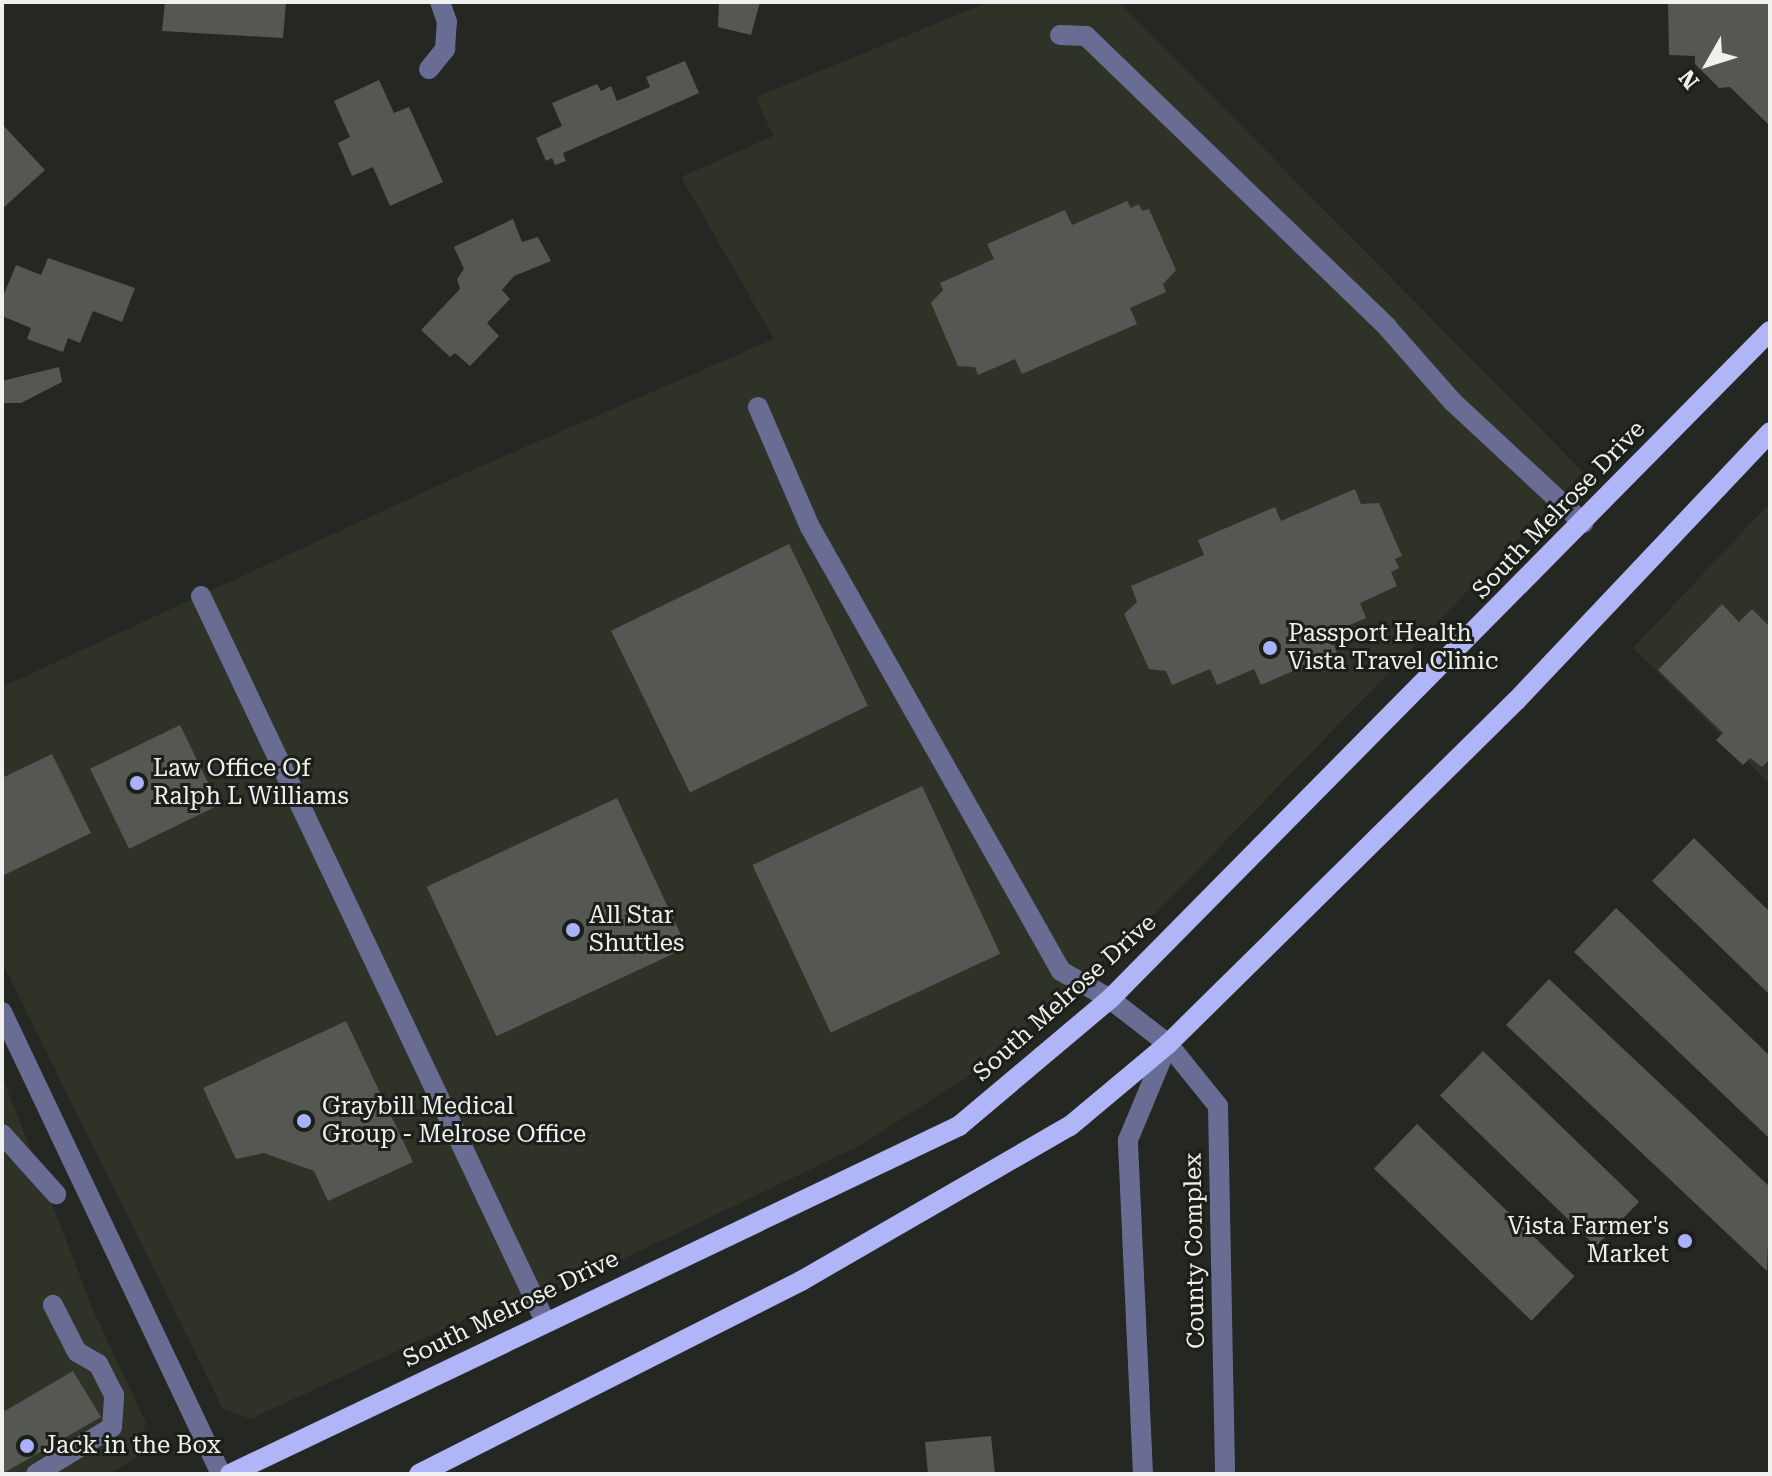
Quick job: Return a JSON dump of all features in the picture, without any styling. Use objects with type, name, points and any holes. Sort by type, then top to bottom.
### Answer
[{"type":"main road","name":"South Melrose Drive","points":[[230,1474],[959,1126],[1110,999],[1770,331]]},
{"type":"main road","points":[[419,1474],[801,1281],[1070,1126],[1168,1044],[1516,701],[1770,432]]},
{"type":"street","points":[[429,69],[445,49],[447,22],[440,2]]},
{"type":"street","points":[[1060,35],[1086,36],[1387,327],[1453,402],[1583,523]]},
{"type":"street","name":"County Complex","points":[[758,407],[810,527],[1061,971],[1110,999],[1168,1044],[1218,1106],[1225,1474]]},
{"type":"street","points":[[201,596],[545,1321]]},
{"type":"street","points":[[2,1012],[221,1474]]},
{"type":"street","points":[[1143,1474],[1128,1140],[1168,1044]]},
{"type":"street","points":[[2,1134],[56,1194]]},
{"type":"street","points":[[36,1474],[112,1427],[114,1395],[98,1364],[77,1352],[53,1305]]},
{"type":"shaded area","points":[[989,2],[1119,2],[1583,472],[1124,946],[964,1079],[859,1146],[565,1287],[496,1305],[251,1419],[223,1409],[2,962],[2,687],[463,474],[774,339],[681,177],[773,136],[756,97]]},
{"type":"shaded area","points":[[1770,503],[1770,784],[1633,648]]},
{"type":"shaded area","points":[[2,1076],[94,1312],[146,1423],[135,1459],[109,1474],[2,1474]]},
{"type":"building","points":[[165,2],[286,2],[283,38],[162,31]]},
{"type":"building","points":[[719,2],[760,2],[751,35],[718,27]]},
{"type":"building","points":[[1770,2],[1770,126],[1730,87],[1719,88],[1695,64],[1695,56],[1669,55],[1668,3]]},
{"type":"building","points":[[685,61],[699,93],[563,153],[566,161],[555,165],[552,158],[546,161],[536,138],[562,126],[552,103],[597,84],[601,91],[611,86],[617,101],[650,87],[646,77]]},
{"type":"building","points":[[379,80],[394,113],[409,107],[443,182],[390,206],[373,167],[352,176],[338,143],[350,137],[334,101]]},
{"type":"building","points":[[2,124],[45,170],[2,209]]},
{"type":"building","points":[[1127,201],[1131,208],[1139,204],[1142,211],[1149,209],[1176,270],[1163,284],[1166,292],[1130,308],[1137,324],[1022,374],[1015,359],[978,375],[975,367],[958,366],[931,303],[943,290],[940,283],[994,259],[987,244],[1065,210],[1072,225]]},
{"type":"building","points":[[513,219],[522,242],[538,237],[551,261],[514,276],[502,290],[510,299],[487,323],[499,336],[470,366],[455,353],[450,357],[421,330],[460,289],[457,279],[464,269],[454,247]]},
{"type":"building","points":[[48,258],[135,288],[122,322],[93,311],[80,343],[68,338],[63,352],[27,339],[31,328],[2,316],[2,299],[16,265],[41,275]]},
{"type":"building","points":[[59,367],[62,382],[21,403],[2,403],[2,381]]},
{"type":"building","points":[[1355,489],[1361,504],[1379,503],[1402,556],[1395,559],[1399,568],[1391,572],[1397,586],[1360,603],[1366,618],[1329,634],[1337,652],[1261,685],[1254,669],[1217,685],[1210,669],[1172,685],[1166,671],[1149,669],[1124,614],[1137,602],[1131,586],[1204,555],[1198,540],[1275,507],[1281,521]]},
{"type":"building","points":[[789,544],[868,706],[690,793],[611,631]]},
{"type":"building","points":[[1722,604],[1739,622],[1752,609],[1770,627],[1770,759],[1762,767],[1750,758],[1743,765],[1716,740],[1723,733],[1658,670]]},
{"type":"building","points":[[180,725],[219,805],[129,849],[90,769]]},
{"type":"building","points":[[52,754],[91,833],[2,876],[2,778]]},
{"type":"building","points":[[922,786],[1000,954],[831,1033],[753,865]]},
{"type":"building","points":[[617,798],[687,948],[496,1036],[427,887]]},
{"type":"building","points":[[1694,838],[1770,912],[1770,995],[1652,881]]},
{"type":"building","points":[[1616,908],[1770,1056],[1770,1139],[1574,952]]},
{"type":"building","points":[[1549,979],[1770,1187],[1767,1271],[1506,1025]]},
{"type":"building","name":"Graybill Medical Group - Melrose Office","points":[[346,1021],[413,1162],[328,1201],[314,1171],[264,1153],[236,1159],[203,1088]]},
{"type":"building","points":[[1483,1051],[1639,1202],[1596,1246],[1440,1096]]},
{"type":"building","points":[[1417,1124],[1575,1276],[1531,1321],[1374,1169]]},
{"type":"building","name":"Jack in the Box","points":[[73,1371],[101,1417],[2,1474],[2,1407],[5,1411]]},
{"type":"building","points":[[991,1436],[995,1474],[928,1474],[925,1442]]},
{"type":"place","name":"Passport Health Vista Travel Clinic","points":[[1270,648]]},
{"type":"place","name":"Law Office Of Ralph L Williams","points":[[137,783]]},
{"type":"place","name":"All Star Shuttles","points":[[573,930]]},
{"type":"place","name":"Graybill Medical Group - Melrose Office","points":[[304,1121]]},
{"type":"place","name":"Vista Farmer's Market","points":[[1685,1241]]},
{"type":"place","name":"Jack in the Box","points":[[27,1446]]}]
